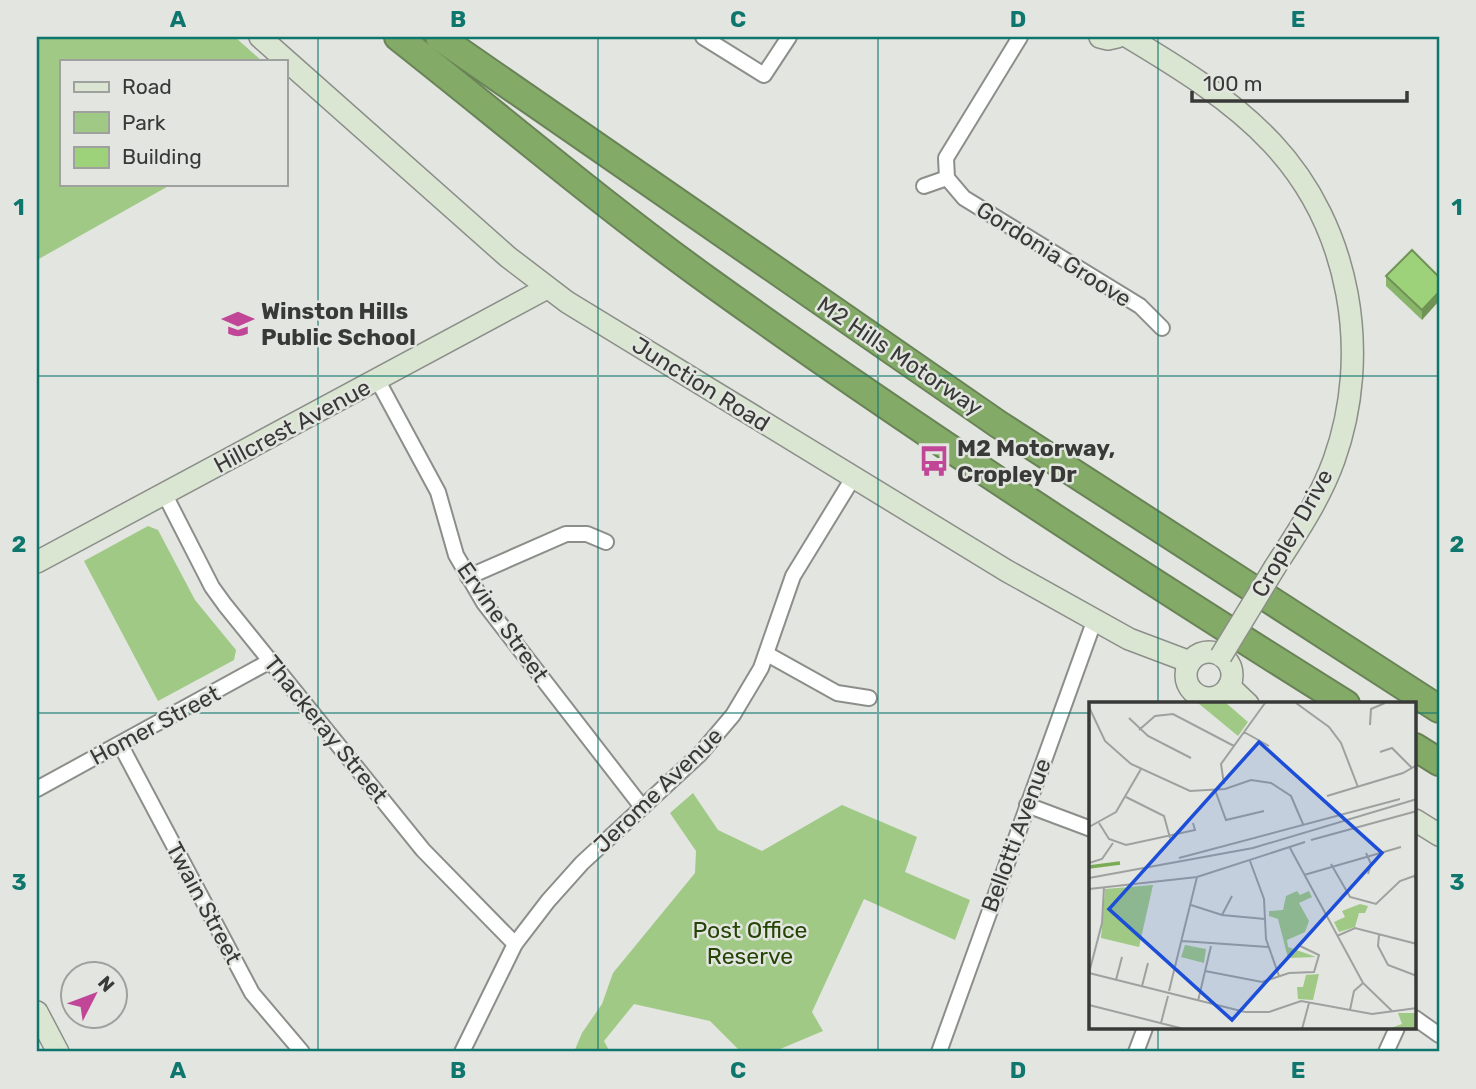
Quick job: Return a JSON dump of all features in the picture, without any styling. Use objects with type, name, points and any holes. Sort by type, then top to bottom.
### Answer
[{"type":"highway","name":"M2 Hills Motorway","points":[[398,37],[709,281],[959,455],[1343,702]]},
{"type":"highway","name":"M2 Hills Motorway","points":[[439,37],[1010,431],[1439,709]]},
{"type":"highway","points":[[1416,748],[1439,762]]},
{"type":"street","name":"Junction Road","points":[[260,37],[286,60]]},
{"type":"street","points":[[703,37],[764,75],[789,37]]},
{"type":"street","points":[[924,186],[947,178],[946,158],[1020,37]]},
{"type":"street","points":[[1100,37],[1117,37]]},
{"type":"street","name":"Cropley Drive","points":[[1128,37],[1230,105],[1274,144],[1311,197],[1340,262],[1353,337],[1351,392],[1333,463],[1317,497],[1222,656]]},
{"type":"street","name":"Junction Road","points":[[287,61],[508,257],[547,288],[995,564],[1146,647],[1190,662]]},
{"type":"street","name":"Gordonia Groove","points":[[947,178],[964,198],[1140,306],[1162,328]]},
{"type":"street","name":"Hillcrest Avenue","points":[[37,562],[547,288]]},
{"type":"street","name":"Ervine Street","points":[[378,381],[438,492],[453,546],[484,603],[642,807]]},
{"type":"street","name":"Jerome Avenue","points":[[463,1052],[515,944],[566,879],[700,754],[724,727],[750,688],[767,653],[793,576],[853,478]]},
{"type":"street","name":"Thackeray Street","points":[[164,493],[212,587],[423,850],[515,944]]},
{"type":"street","points":[[468,577],[566,534],[587,534],[606,542]]},
{"type":"street","name":"Bellotti Avenue","points":[[939,1052],[1095,619]]},
{"type":"street","points":[[1207,652],[1222,656],[1232,673],[1228,686],[1211,698],[1197,694],[1188,683],[1190,662],[1207,652]]},
{"type":"street","points":[[767,653],[837,693],[869,698]]},
{"type":"street","name":"Homer Street","points":[[37,789],[272,660]]},
{"type":"street","points":[[1228,686],[1246,702]]},
{"type":"street","name":"Twain Street","points":[[120,744],[252,993],[302,1052]]},
{"type":"street","points":[[1027,805],[1089,828]]},
{"type":"street","points":[[1416,821],[1439,835]]},
{"type":"street","points":[[37,1012],[58,1052]]},
{"type":"street","points":[[1416,1019],[1439,1035]]},
{"type":"street","points":[[1136,1052],[1144,1030]]},
{"type":"street","points":[[1386,1052],[1396,1030]]},
{"type":"green space","points":[[37,37],[235,37],[261,60],[60,60],[60,186],[168,186],[37,260]]},
{"type":"green space","points":[[148,526],[158,530],[195,600],[236,650],[234,660],[158,701],[84,561]]},
{"type":"green space","name":"Post Office Reserve","points":[[693,793],[718,830],[762,851],[842,805],[917,837],[905,872],[970,900],[955,940],[864,899],[812,1012],[823,1031],[773,1052],[741,1052],[710,1021],[634,1004],[604,1041],[610,1052],[574,1052],[582,1033],[602,1004],[613,973],[695,873],[696,851],[670,813]]},
{"type":"building","points":[[1412,250],[1439,277],[1439,292],[1422,310],[1386,276]]},
{"type":"place","name":"Winston Hills Public School","points":[[238,324]]},
{"type":"place","name":"M2 Motorway, Cropley Dr","points":[[934,461]]}]
